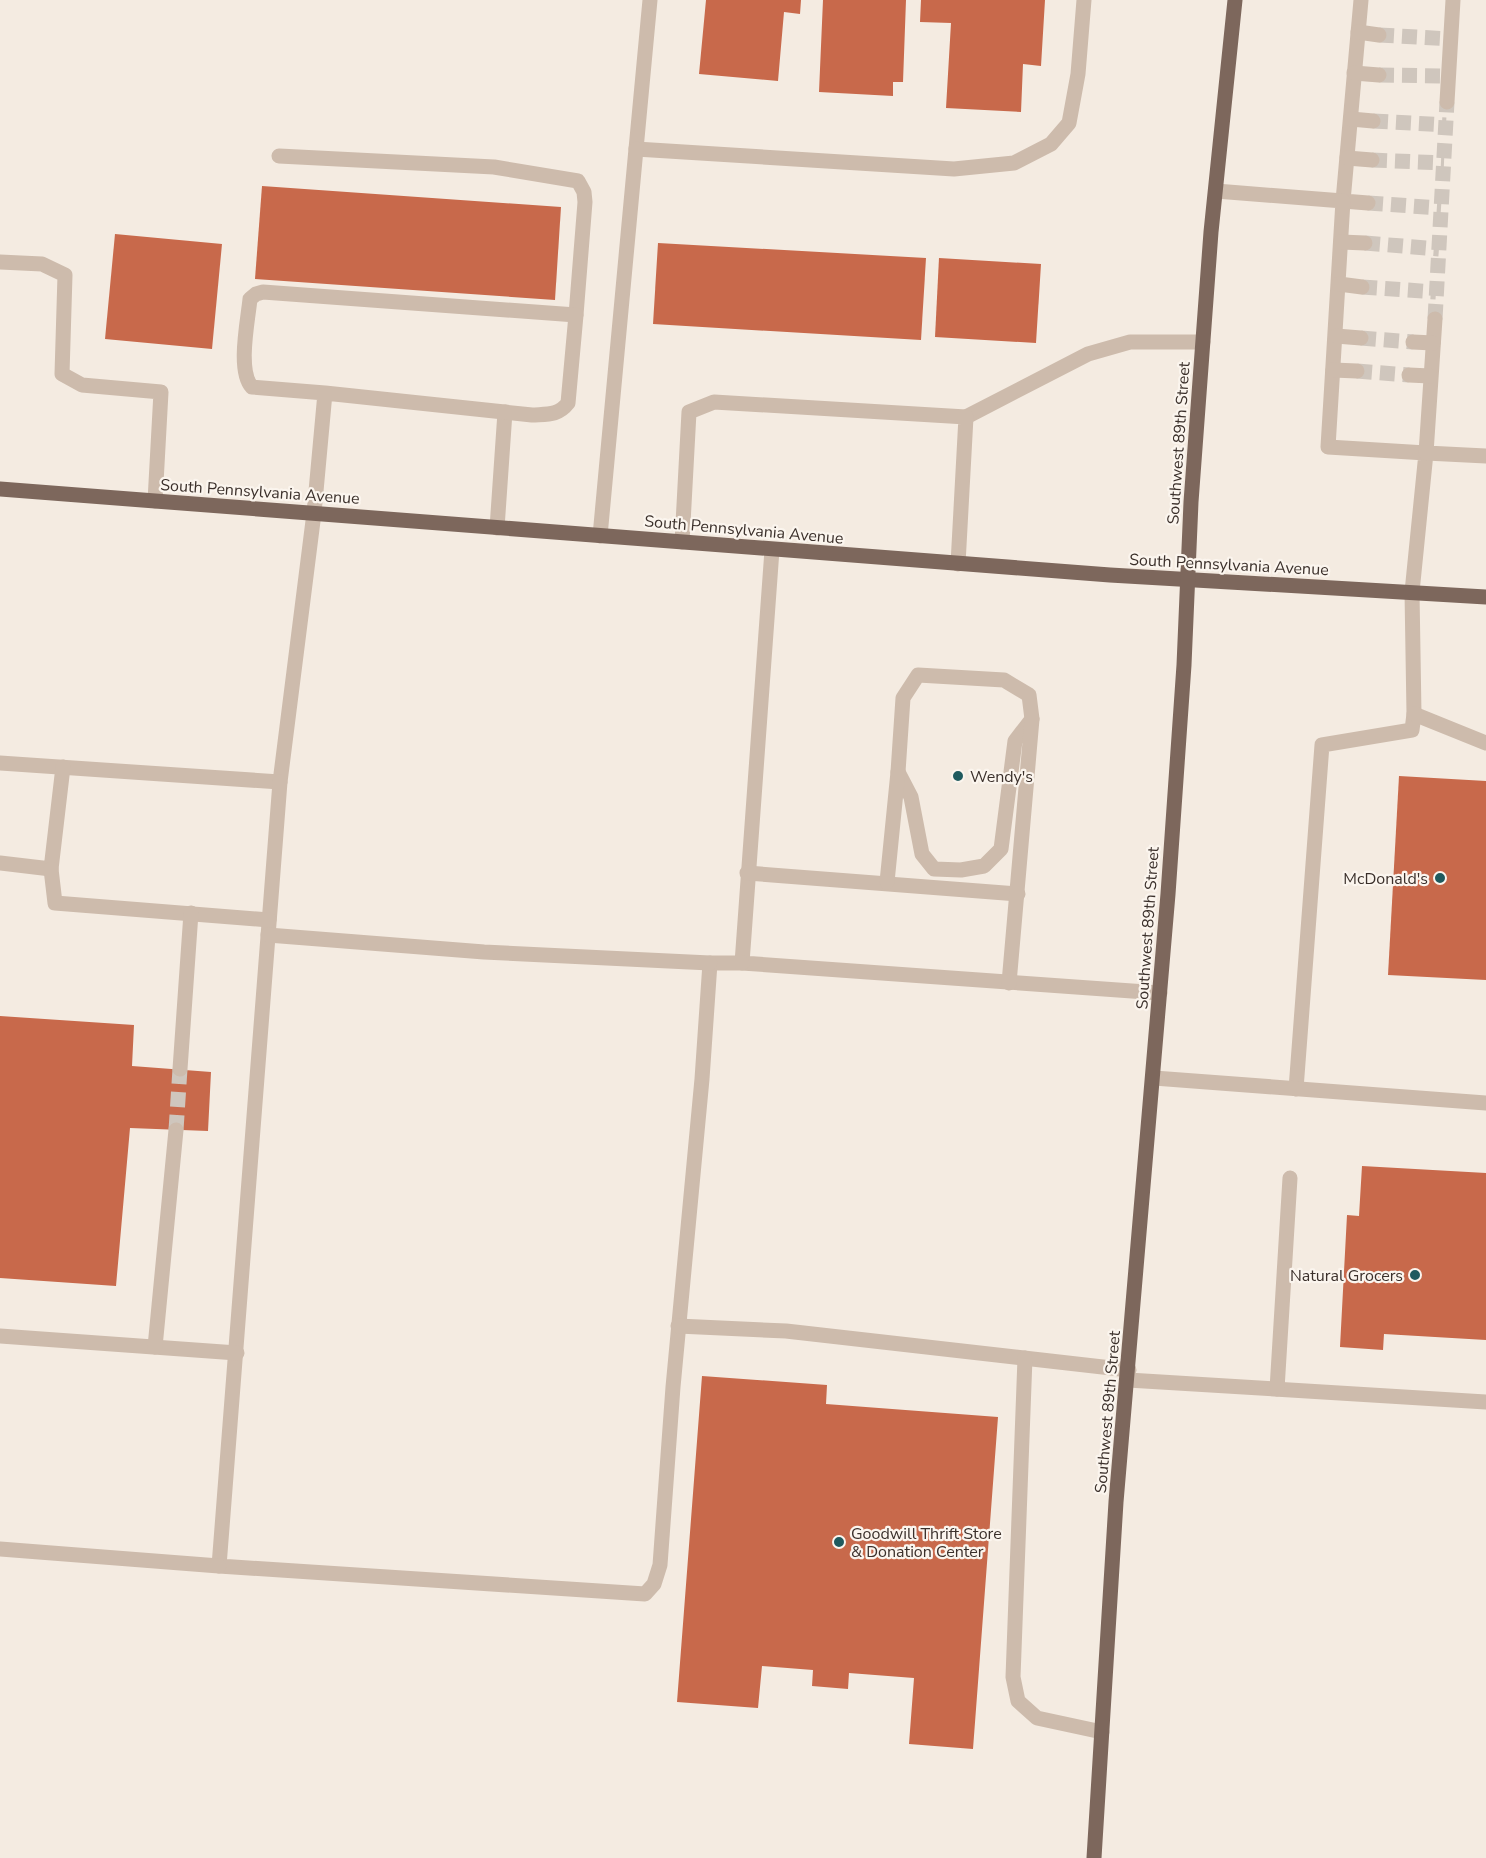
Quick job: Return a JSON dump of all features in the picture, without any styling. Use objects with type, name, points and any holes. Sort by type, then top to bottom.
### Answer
[{"type":"main road","name":"Southwest 89th Street","points":[[1094,1858],[1116,1502],[1154,1078],[1184,665],[1203,342],[1231,1]]},
{"type":"main road","name":"South Pennsylvania Avenue","points":[[0,489],[958,564],[1486,597]]},
{"type":"lane","points":[[600,536],[650,0]]},
{"type":"lane","points":[[636,149],[954,169],[1014,163],[1051,144],[1069,123],[1078,74],[1084,0]]},
{"type":"lane","points":[[1361,0],[1343,201],[1328,447],[1486,456]]},
{"type":"lane","points":[[1447,102],[1453,0]]},
{"type":"lane","points":[[1358,32],[1379,35]]},
{"type":"lane","points":[[1354,73],[1379,75]]},
{"type":"lane","points":[[1351,119],[1373,122]]},
{"type":"lane","points":[[279,156],[494,167],[578,181],[584,192],[585,202],[576,315],[568,403],[555,414],[532,415],[252,387],[246,378],[244,357],[250,299],[263,292],[576,315]]},
{"type":"lane","points":[[1347,158],[1372,160]]},
{"type":"lane","points":[[1216,192],[1368,203]]},
{"type":"lane","points":[[1341,242],[1365,243]]},
{"type":"lane","points":[[0,262],[42,264],[65,275],[62,374],[81,385],[161,392],[155,501]]},
{"type":"lane","points":[[1339,284],[1362,287]]},
{"type":"lane","points":[[1413,722],[1412,592],[1426,453],[1435,319]]},
{"type":"lane","points":[[1336,336],[1361,338]]},
{"type":"lane","points":[[682,542],[689,412],[714,402],[966,417],[1088,354],[1130,342],[1203,342]]},
{"type":"lane","points":[[1413,342],[1433,343]]},
{"type":"lane","points":[[1333,370],[1357,371]]},
{"type":"lane","points":[[1409,375],[1430,376]]},
{"type":"lane","points":[[219,1566],[280,782],[314,513],[326,393]]},
{"type":"lane","points":[[497,528],[505,412]]},
{"type":"lane","points":[[958,564],[966,417]]},
{"type":"lane","points":[[742,963],[772,550]]},
{"type":"lane","points":[[887,882],[903,698],[918,675],[1004,680],[1029,695],[1032,719],[1009,983]]},
{"type":"lane","points":[[898,772],[911,797],[922,854],[934,869],[961,870],[984,866],[1001,849],[1015,741],[1032,719]]},
{"type":"lane","points":[[1296,1089],[1322,745],[1413,722],[1486,743]]},
{"type":"lane","points":[[0,763],[280,782]]},
{"type":"lane","points":[[63,767],[51,869],[55,903],[269,920]]},
{"type":"lane","points":[[0,863],[51,869]]},
{"type":"lane","points":[[747,873],[887,882],[1018,894]]},
{"type":"lane","points":[[180,1069],[191,913]]},
{"type":"lane","points":[[268,935],[484,952],[742,963],[1160,993]]},
{"type":"lane","points":[[0,1548],[219,1566],[645,1594],[654,1584],[660,1565],[678,1326],[702,1079],[710,963]]},
{"type":"lane","points":[[1154,1078],[1486,1102]]},
{"type":"lane","points":[[155,1347],[176,1130]]},
{"type":"lane","points":[[1277,1389],[1290,1178]]},
{"type":"lane","points":[[678,1326],[786,1331],[1025,1358],[1128,1375],[1277,1389],[1486,1402]]},
{"type":"lane","points":[[0,1336],[237,1353]]},
{"type":"lane","points":[[1025,1358],[1013,1677],[1018,1701],[1037,1718],[1102,1732]]},
{"type":"building","points":[[706,0],[801,0],[800,14],[784,12],[778,81],[699,74]]},
{"type":"building","points":[[823,0],[906,0],[903,82],[893,82],[893,96],[819,92]]},
{"type":"building","points":[[921,0],[1045,0],[1041,66],[1023,64],[1021,112],[946,108],[951,23],[920,22]]},
{"type":"building","points":[[262,186],[561,207],[555,300],[255,279]]},
{"type":"building","points":[[115,234],[222,244],[212,349],[105,339]]},
{"type":"building","points":[[658,243],[926,258],[921,340],[653,324]]},
{"type":"building","points":[[939,258],[1041,264],[1036,343],[935,337]]},
{"type":"building","name":"McDonald's","points":[[1399,776],[1486,781],[1486,980],[1388,975]]},
{"type":"building","points":[[0,1016],[134,1025],[132,1066],[211,1072],[208,1131],[130,1128],[116,1286],[0,1278]]},
{"type":"building","name":"Natural Grocers","points":[[1362,1166],[1486,1173],[1486,1340],[1384,1334],[1383,1350],[1340,1347],[1347,1215],[1359,1216]]},
{"type":"building","name":"Goodwill Thrift Store & Donation Center","points":[[702,1376],[827,1385],[826,1404],[998,1417],[973,1749],[909,1744],[914,1678],[849,1673],[848,1689],[812,1686],[813,1670],[762,1666],[758,1708],[677,1702]]},
{"type":"tunnel","points":[[1379,35],[1451,39]]},
{"type":"tunnel","points":[[1379,75],[1448,76]]},
{"type":"tunnel","points":[[1435,319],[1447,102]]},
{"type":"tunnel","points":[[1373,121],[1446,125]]},
{"type":"tunnel","points":[[1372,160],[1444,163]]},
{"type":"tunnel","points":[[1368,203],[1441,208]]},
{"type":"tunnel","points":[[1365,243],[1439,249]]},
{"type":"tunnel","points":[[1362,287],[1436,292]]},
{"type":"tunnel","points":[[1361,338],[1413,342]]},
{"type":"tunnel","points":[[1357,371],[1409,375]]},
{"type":"tunnel","points":[[176,1130],[180,1069]]},
{"type":"place","name":"Wendy's","points":[[958,776]]},
{"type":"place","name":"McDonald's","points":[[1440,878]]},
{"type":"place","name":"Natural Grocers","points":[[1415,1275]]},
{"type":"place","name":"Goodwill Thrift Store & Donation Center","points":[[839,1542]]}]
